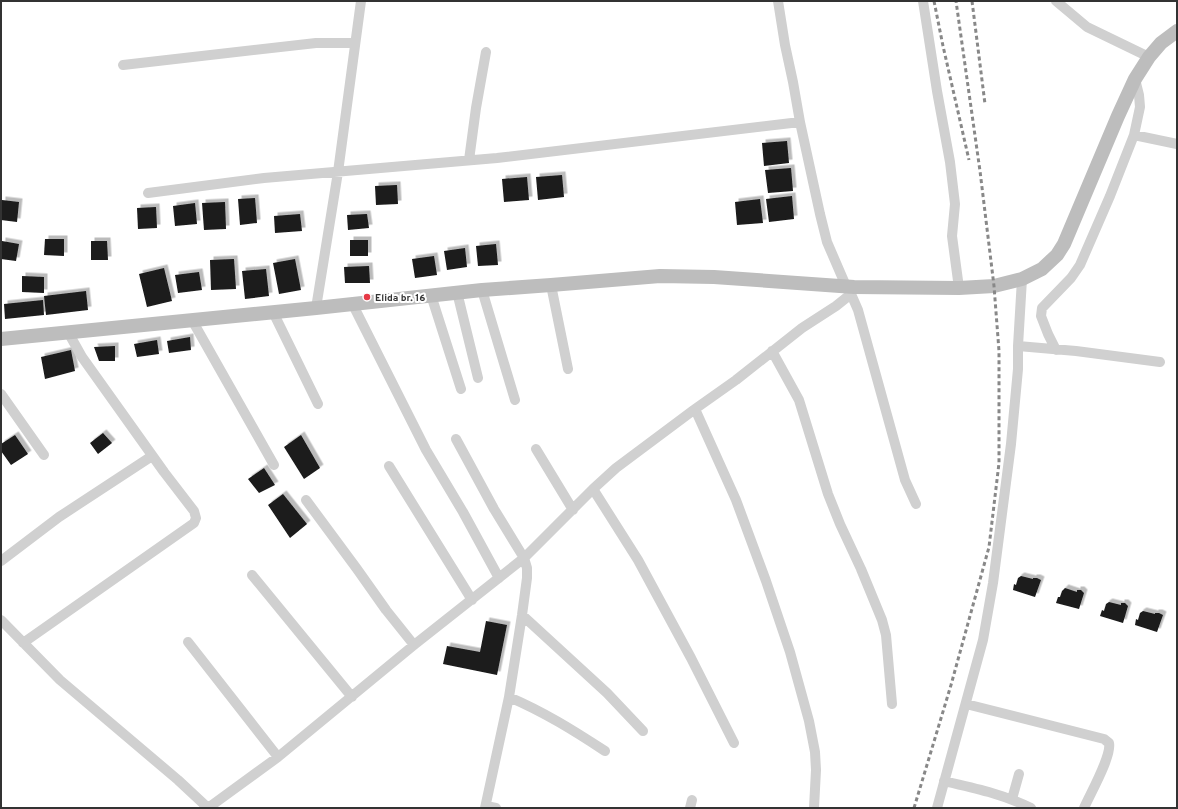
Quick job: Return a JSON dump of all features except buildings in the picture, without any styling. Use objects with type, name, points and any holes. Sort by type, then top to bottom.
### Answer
[{"type":"main road","points":[[1,339],[316,308],[457,292],[660,276],[714,277],[850,289],[959,288],[994,286],[1022,279],[1042,269],[1057,254],[1064,244],[1135,79],[1149,57],[1161,43],[1177,31]]},
{"type":"street","points":[[316,308],[338,172],[360,1]]},
{"type":"street","points":[[778,1],[800,122],[827,242],[850,289],[858,310],[905,480],[916,504]]},
{"type":"street","points":[[923,1],[950,162],[955,204],[952,236],[959,288]]},
{"type":"street","points":[[1056,1],[1087,27],[1111,40],[1149,57]]},
{"type":"street","points":[[123,65],[316,43],[354,44]]},
{"type":"street","points":[[469,160],[486,52]]},
{"type":"street","points":[[1056,350],[1041,316],[1042,308],[1071,278],[1080,265],[1134,135],[1140,107],[1135,79]]},
{"type":"street","points":[[148,193],[264,178],[469,160],[800,122]]},
{"type":"street","points":[[1134,135],[1177,144]]},
{"type":"street","points":[[937,808],[983,640],[993,583],[1011,444],[1018,369],[1022,279]]},
{"type":"street","points":[[551,285],[568,369]]},
{"type":"street","points":[[1,620],[60,680],[178,780],[208,808],[278,757],[414,645],[524,558],[616,468],[736,380],[802,328],[836,306],[850,289]]},
{"type":"street","points":[[482,290],[515,400]]},
{"type":"street","points":[[457,292],[478,378]]},
{"type":"street","points":[[431,295],[461,389]]},
{"type":"street","points":[[352,303],[426,450],[463,512],[499,578]]},
{"type":"street","points":[[273,312],[318,404]]},
{"type":"street","points":[[192,320],[274,465]]},
{"type":"street","points":[[23,643],[194,523],[196,518],[194,512],[152,456],[82,357],[68,332]]},
{"type":"street","points":[[1018,346],[1160,362]]},
{"type":"street","points":[[772,351],[799,400],[828,494],[882,620],[886,635],[892,704]]},
{"type":"street","points":[[1,394],[44,455]]},
{"type":"street","points":[[695,409],[736,500],[790,652],[809,722],[815,752],[816,770],[814,808]]},
{"type":"street","points":[[456,439],[494,509],[524,558],[527,568],[522,615],[509,697],[489,807]]},
{"type":"street","points":[[536,449],[573,510]]},
{"type":"street","points":[[1,561],[58,517],[152,456]]},
{"type":"street","points":[[389,466],[472,600]]},
{"type":"street","points":[[593,489],[638,560],[691,658],[734,743]]},
{"type":"street","points":[[306,500],[386,610],[414,645]]},
{"type":"street","points":[[252,576],[352,697]]},
{"type":"street","points":[[522,615],[607,693],[643,731]]},
{"type":"street","points":[[188,642],[278,757]]},
{"type":"street","points":[[509,697],[536,709],[567,726],[605,751]]},
{"type":"street","points":[[966,704],[1104,739],[1109,743],[1110,748],[1107,760],[1084,808]]},
{"type":"street","points":[[1012,799],[1019,774]]},
{"type":"street","points":[[944,781],[993,792],[1031,808]]},
{"type":"railway","points":[[934,1],[969,160]]},
{"type":"railway","points":[[914,808],[951,685],[989,547],[999,463],[999,351],[994,286],[980,171],[956,1]]},
{"type":"railway","points":[[972,1],[985,104]]},
{"type":"place","name":"Elida br. 16","points":[[367,297]]}]
